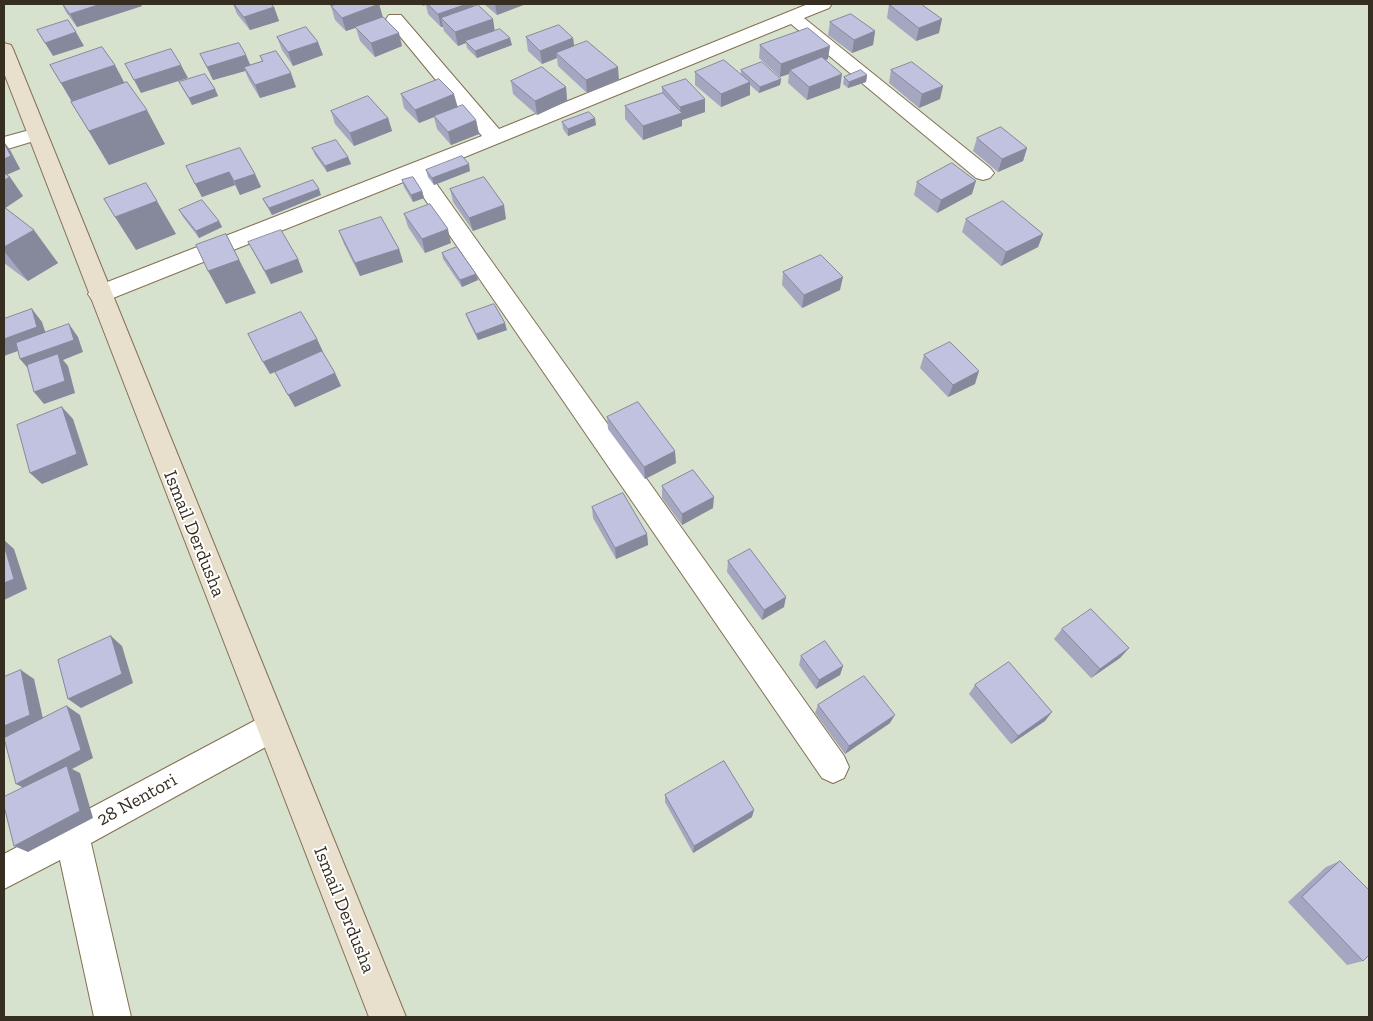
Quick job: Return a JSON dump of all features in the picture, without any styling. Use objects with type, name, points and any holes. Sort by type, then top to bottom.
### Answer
[{"type":"main road","name":"Ismail Derdusha","points":[[4,49],[271,727],[388,1017]]},
{"type":"street","points":[[100,294],[495,138],[823,4]]},
{"type":"street","points":[[792,16],[983,172]]},
{"type":"street","points":[[394,19],[495,138]]},
{"type":"street","points":[[4,144],[36,134]]},
{"type":"street","points":[[415,170],[833,767]]},
{"type":"street","name":"28 Nentori","points":[[4,872],[271,727]]},
{"type":"street","points":[[72,835],[112,1017]]},
{"type":"green space","points":[[4,4],[1369,4],[1369,1017],[4,1017]]},
{"type":"building","points":[[63,4],[101,4],[70,14]]},
{"type":"building","points":[[234,4],[271,4],[274,7],[244,17]]},
{"type":"building","points":[[338,4],[379,4],[342,18],[331,6]]},
{"type":"building","points":[[428,4],[467,4],[438,14]]},
{"type":"building","points":[[889,4],[921,4],[942,19],[919,28]]},
{"type":"building","points":[[478,5],[493,19],[455,32],[441,18]]},
{"type":"building","points":[[851,14],[875,31],[854,40],[830,22]]},
{"type":"building","points":[[383,17],[399,33],[371,43],[355,27]]},
{"type":"building","points":[[68,20],[76,32],[45,43],[37,30]]},
{"type":"building","points":[[559,25],[573,38],[540,51],[526,37]]},
{"type":"building","points":[[306,27],[318,42],[288,52],[277,37]]},
{"type":"building","points":[[808,28],[830,46],[781,64],[760,45]]},
{"type":"building","points":[[500,29],[510,38],[475,51],[465,41]]},
{"type":"building","points":[[587,41],[618,67],[586,80],[556,53]]},
{"type":"building","points":[[239,43],[246,55],[207,67],[200,54]]},
{"type":"building","points":[[102,47],[115,65],[61,83],[50,65]]},
{"type":"building","points":[[171,49],[181,65],[134,80],[125,64]]},
{"type":"building","points":[[276,51],[291,73],[255,85],[244,67],[263,61],[260,56]]},
{"type":"building","points":[[822,57],[842,74],[809,87],[790,70]]},
{"type":"building","points":[[724,60],[750,82],[721,94],[695,72]]},
{"type":"building","points":[[762,62],[781,79],[760,87],[741,70]]},
{"type":"building","points":[[912,62],[943,86],[922,94],[891,70]]},
{"type":"building","points":[[542,67],[566,87],[535,101],[511,81]]},
{"type":"building","points":[[861,70],[867,75],[849,82],[844,77]]},
{"type":"building","points":[[205,74],[215,89],[189,98],[179,82]]},
{"type":"building","points":[[439,79],[454,94],[415,110],[401,94]]},
{"type":"building","points":[[686,79],[705,99],[680,107],[662,87]]},
{"type":"building","points":[[127,82],[147,110],[89,131],[71,102]]},
{"type":"building","points":[[663,93],[682,113],[643,126],[625,106]]},
{"type":"building","points":[[368,96],[388,118],[350,133],[331,111]]},
{"type":"building","points":[[463,105],[476,120],[448,132],[434,116]]},
{"type":"building","points":[[589,112],[595,118],[568,129],[562,122]]},
{"type":"building","points":[[1001,127],[1027,148],[1002,159],[977,138]]},
{"type":"building","points":[[336,140],[348,157],[325,166],[312,148]]},
{"type":"building","points":[[4,143],[11,156],[4,159]]},
{"type":"building","points":[[240,148],[255,174],[234,181],[229,172],[195,184],[186,166]]},
{"type":"building","points":[[462,156],[469,164],[432,178],[426,170]]},
{"type":"building","points":[[952,163],[976,181],[941,200],[917,182]]},
{"type":"building","points":[[4,173],[10,177],[4,180]]},
{"type":"building","points":[[413,177],[422,191],[411,195],[402,180]]},
{"type":"building","points":[[484,177],[504,205],[469,218],[450,189]]},
{"type":"building","points":[[313,180],[319,189],[269,208],[263,199]]},
{"type":"building","points":[[146,183],[157,201],[115,217],[104,199]]},
{"type":"building","points":[[202,200],[219,221],[196,231],[179,210]]},
{"type":"building","points":[[1003,201],[1043,234],[1006,252],[966,219]]},
{"type":"building","points":[[430,204],[448,229],[422,239],[404,214]]},
{"type":"building","points":[[4,207],[34,230],[4,247]]},
{"type":"building","points":[[381,217],[399,249],[355,263],[339,231]]},
{"type":"building","points":[[281,230],[298,259],[265,271],[248,242]]},
{"type":"building","points":[[226,234],[239,260],[208,271],[196,245]]},
{"type":"building","points":[[457,247],[476,274],[460,280],[442,253]]},
{"type":"building","points":[[821,255],[843,277],[804,295],[783,272]]},
{"type":"building","points":[[494,304],[505,323],[476,334],[466,314]]},
{"type":"building","points":[[32,309],[37,327],[4,339],[4,319]]},
{"type":"building","points":[[301,312],[317,339],[263,362],[248,334]]},
{"type":"building","points":[[69,324],[74,340],[20,359],[16,343]]},
{"type":"building","points":[[950,342],[979,371],[953,385],[924,355]]},
{"type":"building","points":[[322,351],[335,373],[288,395],[275,372]]},
{"type":"building","points":[[58,354],[65,381],[34,392],[27,365]]},
{"type":"building","points":[[638,402],[675,451],[644,467],[607,417]]},
{"type":"building","points":[[62,407],[77,454],[30,473],[17,425]]},
{"type":"building","points":[[693,470],[714,497],[682,514],[662,486]]},
{"type":"building","points":[[623,493],[647,534],[615,548],[592,507]]},
{"type":"building","points":[[4,545],[14,579],[4,583]]},
{"type":"building","points":[[750,549],[786,597],[764,610],[728,561]]},
{"type":"building","points":[[1091,609],[1129,648],[1100,669],[1062,629]]},
{"type":"building","points":[[111,636],[122,674],[68,699],[58,660]]},
{"type":"building","points":[[825,641],[843,666],[819,680],[801,656]]},
{"type":"building","points":[[1009,662],[1052,712],[1018,736],[975,685]]},
{"type":"building","points":[[21,670],[30,715],[4,726],[4,677]]},
{"type":"building","points":[[864,676],[895,715],[849,746],[818,705]]},
{"type":"building","points":[[67,706],[81,750],[16,784],[4,738]]},
{"type":"building","points":[[724,761],[754,810],[694,846],[665,795]]},
{"type":"building","points":[[67,766],[80,811],[14,846],[4,806],[4,797]]},
{"type":"building","points":[[1340,861],[1369,890],[1369,955],[1363,961],[1302,897]]}]
